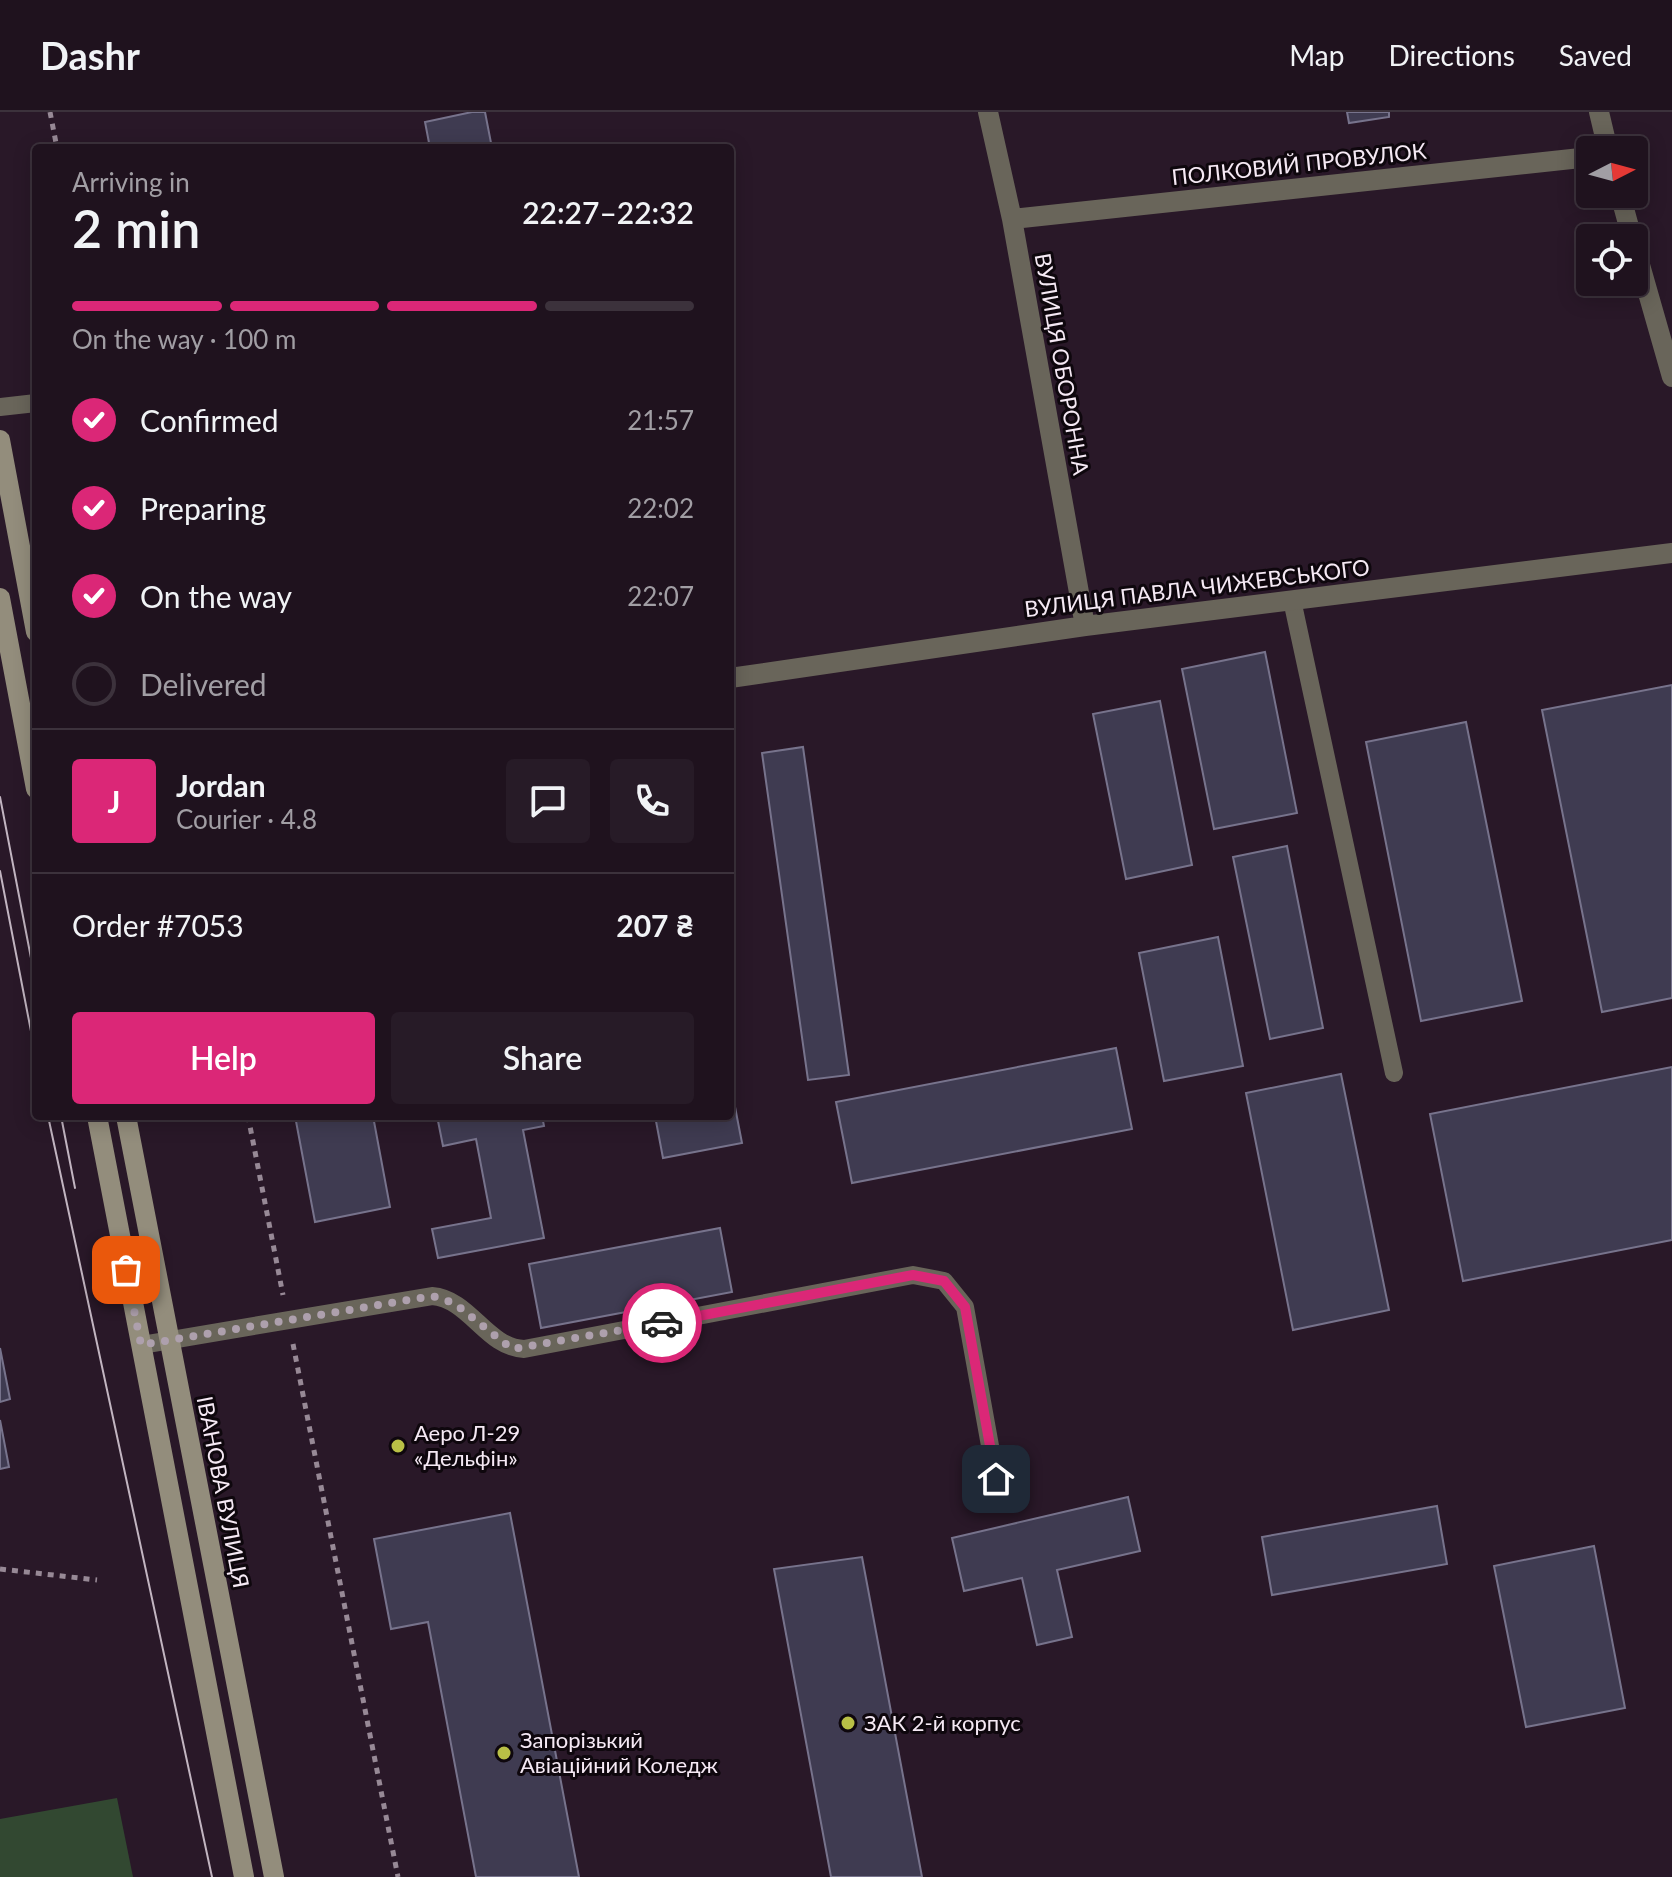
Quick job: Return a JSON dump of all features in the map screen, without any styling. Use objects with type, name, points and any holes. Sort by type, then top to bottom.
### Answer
[{"type":"main road","points":[[0,440],[32,611]]},
{"type":"main road","points":[[0,598],[32,765]]},
{"type":"main road","points":[[98,1120],[244,1877]]},
{"type":"main road","name":"ІВАНОВА ВУЛИЦЯ","points":[[127,1120],[274,1877]]},
{"type":"street","name":"ВУЛИЦЯ ОБОРОННА","points":[[988,112],[1012,219],[1085,626]]},
{"type":"street","points":[[1599,112],[1605,136]]},
{"type":"street","name":"ПОЛКОВИЙ ПРОВУЛОК","points":[[1012,219],[1576,159]]},
{"type":"street","points":[[1648,293],[1672,377]]},
{"type":"street","name":"ВУЛИЦЯ ПАВЛА ЧИЖЕВСЬКОГО","points":[[734,677],[1085,626],[1672,553]]},
{"type":"lane","points":[[0,407],[32,403]]},
{"type":"lane","points":[[1292,600],[1394,1073]]},
{"type":"lane","points":[[141,1345],[444,1297],[502,1343],[524,1349],[913,1275],[944,1281],[965,1307],[996,1479]]},
{"type":"path","points":[[50,112],[56,144]]},
{"type":"path","points":[[249,1120],[398,1877]]},
{"type":"path","points":[[0,1569],[97,1580]]},
{"type":"green space","points":[[117,1798],[133,1877],[0,1877],[0,1819]]},
{"type":"building","points":[[485,112],[491,144],[429,144],[425,122]]},
{"type":"building","points":[[1347,112],[1389,112],[1389,117],[1349,123]]},
{"type":"building","points":[[1265,652],[1297,813],[1214,829],[1182,669]]},
{"type":"building","points":[[1672,685],[1672,998],[1602,1012],[1542,710]]},
{"type":"building","points":[[1160,701],[1192,865],[1126,879],[1093,714]]},
{"type":"building","points":[[1466,722],[1522,1001],[1421,1021],[1366,742]]},
{"type":"building","points":[[803,747],[849,1075],[808,1080],[762,753]]},
{"type":"building","points":[[1287,846],[1323,1028],[1270,1039],[1233,857]]},
{"type":"building","points":[[1218,937],[1243,1066],[1164,1081],[1139,953]]},
{"type":"building","points":[[1116,1048],[1132,1129],[852,1183],[836,1102]]},
{"type":"building","points":[[1672,1067],[1672,1240],[1463,1281],[1430,1114]]},
{"type":"building","points":[[1341,1074],[1389,1310],[1293,1330],[1246,1093]]},
{"type":"building","points":[[734,1102],[742,1143],[663,1158],[656,1120],[734,1120]]},
{"type":"building","points":[[296,1120],[374,1120],[390,1207],[315,1222]]},
{"type":"building","points":[[438,1120],[543,1120],[544,1126],[523,1130],[544,1238],[438,1258],[432,1229],[491,1218],[476,1139],[443,1146]]},
{"type":"building","points":[[720,1228],[732,1292],[541,1328],[529,1264]]},
{"type":"building","points":[[0,1348],[10,1399],[0,1402]]},
{"type":"building","points":[[0,1420],[9,1467],[0,1469]]},
{"type":"building","points":[[1128,1497],[1140,1551],[1057,1570],[1072,1637],[1037,1645],[1022,1578],[964,1591],[952,1538]]},
{"type":"building","points":[[1437,1506],[1447,1564],[1272,1595],[1262,1537]]},
{"type":"building","name":"Запорізький Авіаційний Коледж","points":[[510,1513],[579,1877],[476,1877],[428,1622],[391,1629],[374,1539]]},
{"type":"building","points":[[1594,1546],[1625,1708],[1526,1727],[1494,1566]]},
{"type":"building","name":"ЗАК 2-й корпус","points":[[862,1557],[922,1877],[831,1877],[774,1569]]},
{"type":"tram line","points":[[0,797],[32,963]]},
{"type":"tram line","points":[[0,871],[32,1036]]},
{"type":"tram line","points":[[49,1120],[212,1877]]},
{"type":"tram line","points":[[62,1120],[75,1188]]},
{"type":"way so far","points":[[126,1270],[141,1345],[432,1296],[444,1297],[454,1303],[512,1349],[662,1323]]},
{"type":"place","name":"Аеро Л-29 «Дельфін»","points":[[398,1446]]},
{"type":"place","name":"ЗАК 2-й корпус","points":[[848,1723]]},
{"type":"place","name":"Запорізький Авіаційний Коледж","points":[[504,1753]]},
{"type":"route","points":[[662,1323],[913,1275],[944,1281],[965,1307],[996,1479]]}]
